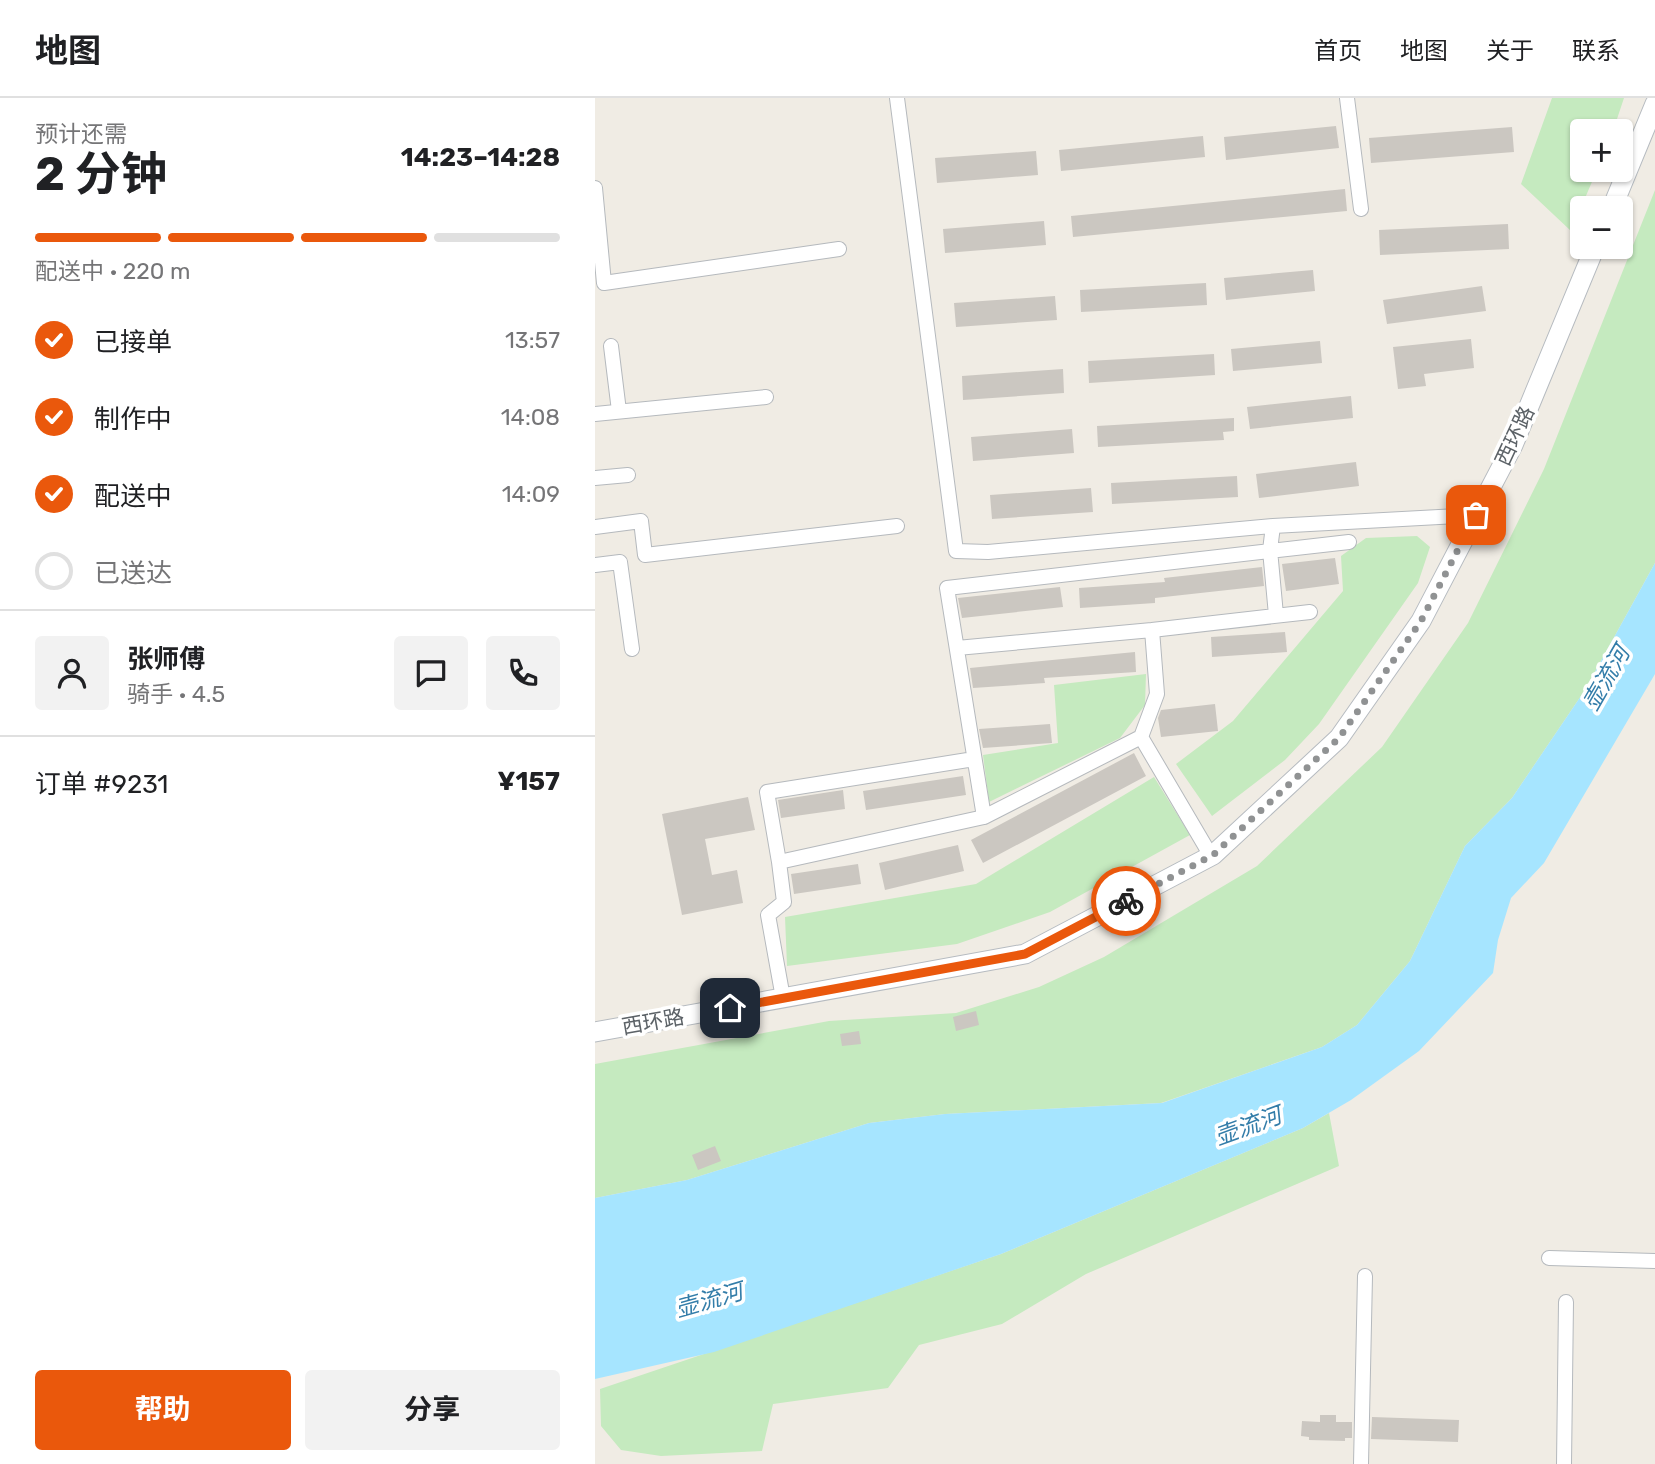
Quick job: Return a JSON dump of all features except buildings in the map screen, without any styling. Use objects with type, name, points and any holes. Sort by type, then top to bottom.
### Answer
[{"type":"main road","points":[[1617,196],[1655,104]]},
{"type":"main road","name":"西环路","points":[[595,1032],[1025,954],[1211,856],[1339,738],[1421,621],[1513,444],[1590,259]]},
{"type":"street","points":[[897,98],[955,551],[988,552],[1273,526],[1476,515]]},
{"type":"street","points":[[1347,98],[1361,209]]},
{"type":"street","points":[[595,188],[598,250],[604,284],[839,249]]},
{"type":"street","points":[[611,346],[619,411]]},
{"type":"street","points":[[595,414],[766,397]]},
{"type":"street","points":[[595,478],[628,475]]},
{"type":"street","points":[[595,527],[641,521],[645,555],[898,526]]},
{"type":"street","points":[[1273,526],[1270,550],[1276,615]]},
{"type":"street","points":[[984,817],[947,588],[1349,542]]},
{"type":"street","points":[[595,565],[620,562],[632,649]]},
{"type":"street","points":[[957,648],[1310,612]]},
{"type":"street","points":[[779,862],[984,817],[1141,737],[1157,694],[1151,630]]},
{"type":"street","points":[[1141,737],[1211,856]]},
{"type":"street","points":[[783,998],[768,915],[784,902],[767,792],[974,759]]},
{"type":"street","points":[[1549,1258],[1655,1261]]},
{"type":"street","points":[[1361,1464],[1365,1276]]},
{"type":"street","points":[[1564,1464],[1566,1302]]},
{"type":"green space","points":[[1552,98],[1624,98],[1617,119],[1570,119],[1570,182],[1592,182],[1586,196],[1570,196],[1570,230],[1521,184]]},
{"type":"green space","points":[[1655,190],[1655,563],[1585,690],[1512,798],[1465,846],[1410,961],[1357,1025],[1322,1047],[1161,1103],[945,1114],[869,1123],[687,1180],[595,1198],[595,1064],[829,1021],[956,1013],[1039,987],[1104,957],[1257,866],[1382,747],[1468,623],[1544,469],[1628,259],[1633,259],[1633,245]]},
{"type":"green space","points":[[1417,536],[1430,547],[1418,583],[1319,724],[1285,760],[1212,816],[1176,764],[1233,721],[1343,591],[1341,556],[1366,538]]},
{"type":"green space","points":[[1146,674],[1145,705],[1120,738],[989,802],[983,755],[1058,743],[1054,685]]},
{"type":"green space","points":[[1154,777],[1190,835],[1050,912],[957,944],[787,966],[785,917],[976,884]]},
{"type":"green space","points":[[1329,1113],[1339,1166],[1086,1274],[1002,1324],[919,1345],[888,1388],[773,1404],[762,1451],[661,1456],[621,1450],[601,1426],[600,1389],[1001,1254],[1303,1128]]},
{"type":"water","name":"壶流河","points":[[1655,563],[1655,674],[1544,863],[1511,898],[1498,940],[1493,973],[1419,1051],[1351,1100],[1303,1128],[1001,1254],[714,1352],[595,1379],[595,1198],[687,1180],[869,1123],[945,1114],[1162,1103],[1322,1047],[1357,1025],[1410,961],[1465,846],[1512,798],[1585,690]]},
{"type":"way so far","points":[[1126,901],[1213,855],[1339,738],[1421,621],[1476,515]]},
{"type":"route","points":[[730,1008],[1025,954],[1126,901]]}]
